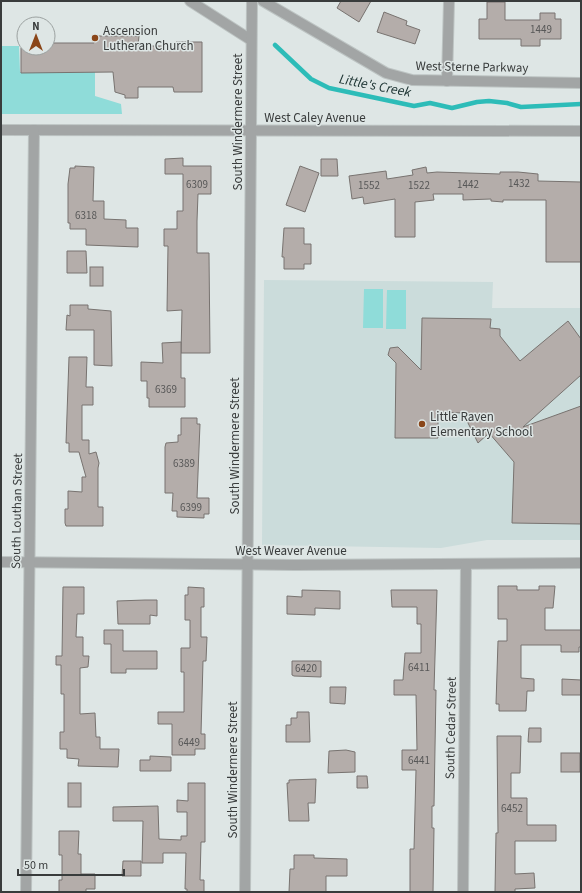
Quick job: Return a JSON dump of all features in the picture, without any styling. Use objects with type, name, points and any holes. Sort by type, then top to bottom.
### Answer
[{"type":"street","points":[[190,1],[251,40]]},
{"type":"street","name":"South Windermere Street","points":[[245,892],[252,1]]},
{"type":"street","name":"West Sterne Parkway","points":[[263,1],[386,73],[412,80],[581,83]]},
{"type":"street","points":[[448,81],[449,1]]},
{"type":"street","name":"West Caley Avenue","points":[[1,130],[581,131]]},
{"type":"street","name":"South Louthan Street","points":[[26,892],[34,130]]},
{"type":"street","name":"West Weaver Avenue","points":[[1,562],[248,564],[581,563]]},
{"type":"street","name":"South Cedar Street","points":[[463,892],[466,564]]},
{"type":"shaded area","points":[[1,46],[16,46],[16,56],[19,56],[20,72],[95,71],[95,96],[121,104],[122,114],[1,114]]},
{"type":"shaded area","name":"Little Raven Elementary School","points":[[264,280],[493,282],[492,308],[581,308],[581,540],[487,540],[441,548],[262,545]]},
{"type":"shaded area","points":[[364,289],[383,289],[383,328],[363,328]]},
{"type":"shaded area","points":[[387,290],[406,290],[406,329],[386,329]]},
{"type":"building","points":[[341,1],[371,1],[359,22],[337,8]]},
{"type":"building","points":[[487,2],[505,2],[505,20],[540,20],[540,13],[555,13],[555,19],[561,19],[561,39],[540,39],[540,46],[521,46],[521,39],[479,39],[479,19],[487,19]]},
{"type":"building","points":[[384,12],[407,21],[406,25],[420,30],[415,44],[377,32]]},
{"type":"building","points":[[95,36],[139,36],[138,46],[175,46],[176,42],[202,42],[202,92],[174,92],[173,87],[138,87],[138,98],[125,98],[125,95],[115,92],[113,72],[21,73],[21,56],[56,56],[56,43],[94,43]]},
{"type":"building","points":[[183,158],[183,166],[211,166],[211,194],[198,194],[197,221],[197,253],[209,253],[210,353],[181,353],[182,310],[167,311],[168,246],[164,246],[164,229],[177,229],[177,211],[183,211],[183,174],[165,174],[165,159]]},
{"type":"building","points":[[321,159],[337,159],[338,176],[321,176]]},
{"type":"building","points":[[75,166],[94,167],[93,201],[104,201],[104,219],[126,220],[126,228],[138,228],[138,247],[86,245],[86,229],[70,229],[70,223],[68,223],[68,184],[70,168],[75,168]]},
{"type":"building","points":[[300,166],[319,173],[305,212],[286,205]]},
{"type":"building","points":[[426,167],[427,173],[500,174],[500,172],[518,172],[538,174],[538,181],[581,182],[581,262],[546,262],[546,200],[503,200],[503,202],[491,201],[491,199],[463,200],[463,194],[433,194],[434,200],[415,202],[415,237],[395,237],[395,199],[364,204],[363,197],[352,199],[349,176],[386,171],[387,179],[413,175],[412,170]]},
{"type":"building","points":[[284,228],[304,228],[304,244],[311,244],[311,264],[304,264],[304,269],[284,269],[284,257],[282,257]]},
{"type":"building","points":[[67,251],[86,251],[87,273],[67,273]]},
{"type":"building","points":[[90,267],[103,267],[103,286],[90,286]]},
{"type":"building","points":[[70,305],[88,305],[88,309],[111,311],[112,366],[94,365],[94,330],[66,330],[67,315],[70,316]]},
{"type":"building","points":[[422,318],[491,319],[490,328],[500,329],[500,336],[520,361],[568,321],[581,339],[581,375],[523,427],[581,406],[581,524],[512,523],[514,462],[489,433],[478,443],[463,413],[438,412],[438,438],[395,438],[396,363],[388,355],[390,348],[398,347],[421,370]]},
{"type":"building","points":[[181,342],[181,378],[185,378],[185,407],[149,407],[149,398],[147,398],[147,381],[141,381],[141,362],[163,363],[162,343]]},
{"type":"building","points":[[69,357],[87,357],[86,387],[93,387],[93,405],[82,405],[82,440],[89,440],[89,454],[96,452],[99,463],[98,507],[103,507],[103,526],[66,526],[65,523],[65,509],[68,509],[68,491],[82,492],[82,477],[86,477],[79,452],[69,452],[69,443],[66,443]]},
{"type":"building","points":[[181,418],[197,418],[197,424],[200,424],[197,498],[209,498],[209,514],[204,514],[204,518],[177,517],[177,511],[172,511],[173,493],[165,493],[165,447],[166,443],[178,442],[178,435],[181,435]]},
{"type":"building","points":[[498,586],[517,586],[517,590],[539,590],[539,586],[555,586],[553,608],[545,608],[545,630],[581,630],[581,647],[579,647],[579,652],[561,652],[561,645],[521,645],[521,678],[534,679],[534,691],[527,691],[526,711],[499,711],[499,704],[496,704],[498,641],[507,641],[507,619],[498,619]]},
{"type":"building","points":[[63,587],[84,587],[84,614],[77,614],[76,637],[83,637],[83,656],[89,656],[88,667],[80,668],[80,714],[95,713],[96,737],[100,737],[100,749],[119,749],[118,767],[78,766],[79,759],[67,758],[67,749],[60,749],[60,732],[64,732],[64,694],[61,694],[61,665],[56,665],[56,656],[62,656]]},
{"type":"building","points":[[188,587],[204,588],[204,607],[201,607],[201,637],[207,637],[206,661],[203,661],[201,734],[205,734],[205,749],[195,749],[195,755],[172,755],[172,724],[158,724],[158,712],[184,712],[184,672],[181,672],[181,648],[190,648],[190,620],[185,620],[185,595],[188,595]]},
{"type":"building","points":[[302,590],[340,591],[340,609],[315,608],[315,615],[287,614],[287,596],[302,597]]},
{"type":"building","points":[[391,590],[437,590],[434,690],[436,690],[434,806],[432,806],[432,828],[434,828],[433,892],[410,892],[410,849],[414,849],[416,770],[402,770],[402,750],[417,750],[416,695],[394,695],[394,680],[403,680],[405,653],[421,653],[421,624],[417,624],[417,607],[392,607]]},
{"type":"building","points":[[157,600],[157,616],[150,615],[150,624],[118,624],[117,601]]},
{"type":"building","points":[[104,630],[123,630],[123,651],[157,651],[157,669],[126,669],[126,673],[111,673],[111,644],[104,644]]},
{"type":"building","points":[[292,661],[321,661],[321,677],[292,675]]},
{"type":"building","points":[[562,679],[581,680],[581,695],[562,695]]},
{"type":"building","points":[[330,687],[346,687],[345,704],[330,703]]},
{"type":"building","points":[[297,712],[309,712],[310,742],[286,742],[286,725],[291,725],[291,718],[297,718]]},
{"type":"building","points":[[529,728],[541,728],[541,742],[528,742]]},
{"type":"building","points":[[497,736],[521,736],[520,773],[511,773],[511,798],[527,798],[527,825],[556,825],[556,841],[515,841],[515,874],[534,873],[535,888],[515,889],[515,892],[495,892],[496,833],[498,833]]},
{"type":"building","points":[[346,750],[355,752],[355,772],[328,773],[329,751]]},
{"type":"building","points":[[561,753],[580,753],[580,772],[561,772]]},
{"type":"building","points":[[150,756],[171,757],[171,771],[140,771],[140,760],[150,760]]},
{"type":"building","points":[[357,776],[367,776],[368,788],[357,788]]},
{"type":"building","points":[[316,779],[315,803],[308,803],[309,821],[289,821],[287,783],[289,783],[289,780]]},
{"type":"building","points":[[68,783],[81,783],[81,807],[68,807]]},
{"type":"building","points":[[188,783],[205,783],[205,842],[201,842],[200,880],[204,880],[204,892],[187,892],[187,889],[185,889],[186,853],[163,853],[163,863],[142,863],[143,821],[113,821],[113,807],[158,806],[159,839],[181,840],[181,836],[187,836],[187,812],[177,812],[177,800],[188,801]]},
{"type":"building","points":[[59,831],[79,831],[78,854],[81,854],[81,874],[95,874],[95,889],[86,889],[86,892],[59,892],[59,880],[62,880],[62,855],[59,855]]},
{"type":"building","points":[[294,855],[314,855],[314,858],[347,859],[347,876],[326,876],[326,892],[289,892],[290,869],[294,869]]},
{"type":"building","points":[[123,861],[141,861],[141,876],[122,876]]},
{"type":"waterway","name":"Little's Creek","points":[[275,45],[311,79],[329,88],[414,106],[430,103],[452,108],[477,102],[489,101],[507,103],[521,107],[581,104]]},
{"type":"place","name":"Ascension Lutheran Church","points":[[95,38]]},
{"type":"place","name":"Little Raven Elementary School","points":[[422,424]]}]
